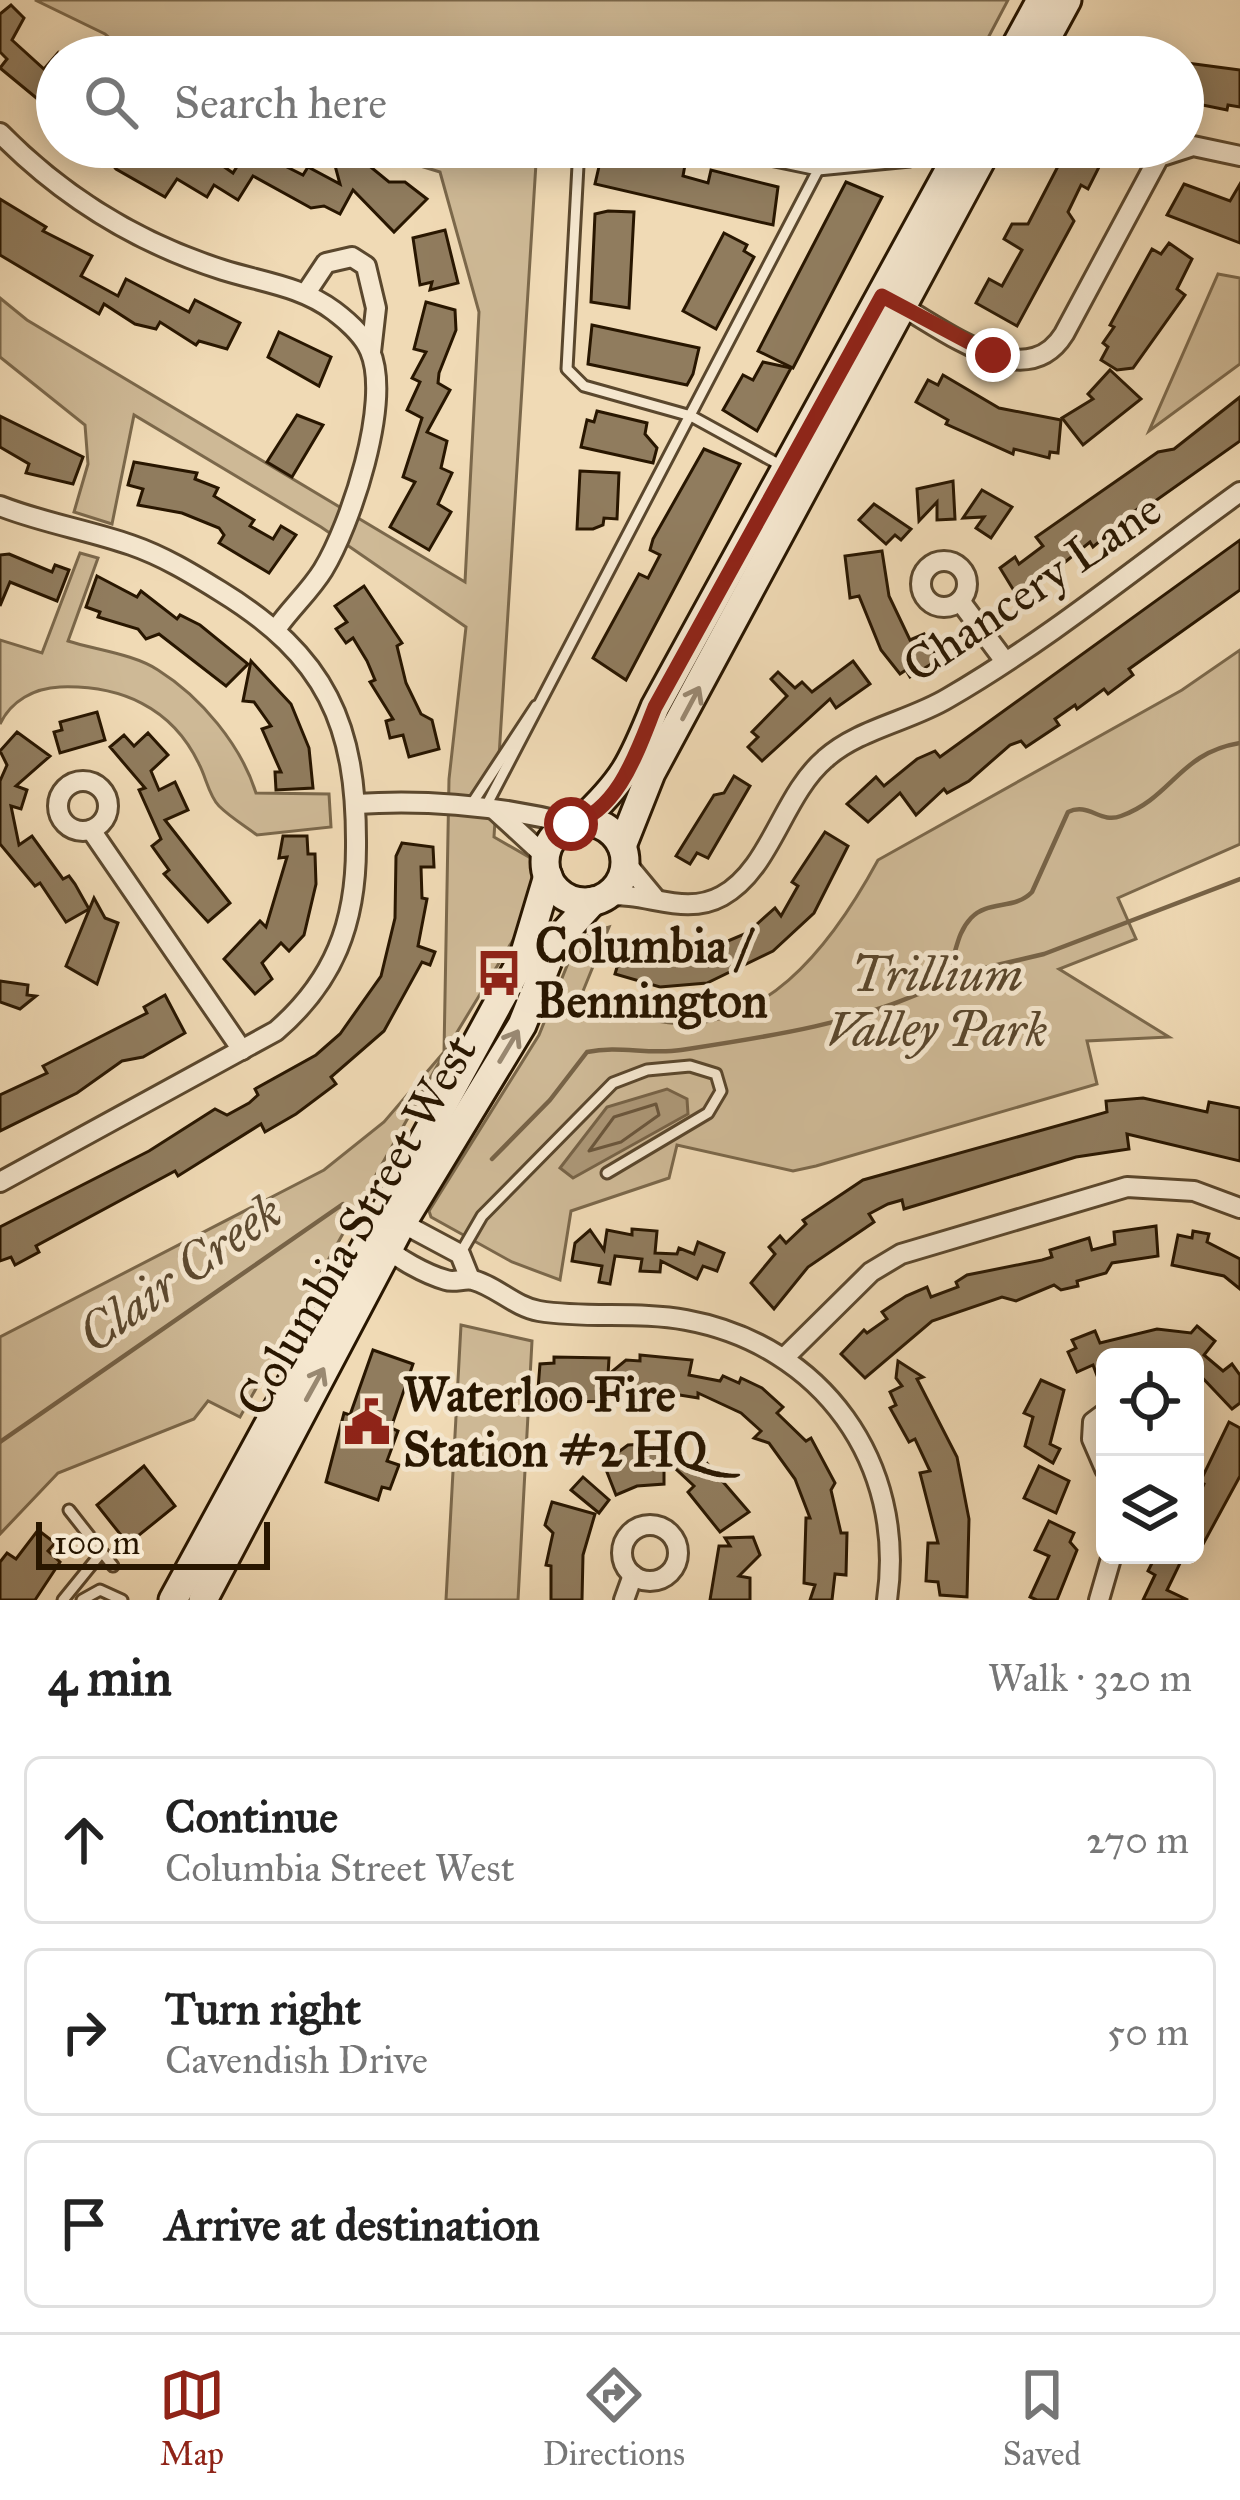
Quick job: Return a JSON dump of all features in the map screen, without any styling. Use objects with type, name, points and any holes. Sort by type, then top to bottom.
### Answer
[{"type":"main road","points":[[1021,36],[1041,0]]},
{"type":"main road","points":[[1047,36],[1067,0]]},
{"type":"main road","points":[[953,168],[893,301],[652,772],[624,854],[620,882],[600,898],[561,894],[546,866],[554,837],[605,803],[634,759],[655,707],[788,469],[893,301],[975,168]]},
{"type":"main road","points":[[575,823],[605,827],[624,854]]},
{"type":"main road","name":"Columbia Street West","points":[[173,1600],[276,1428],[380,1238],[524,956],[546,866]]},
{"type":"main road","name":"Columbia Street West","points":[[380,1238],[402,1223],[522,1025],[554,943],[600,898]]},
{"type":"main road","name":"Columbia Street West","points":[[203,1600],[276,1428]]},
{"type":"street","points":[[0,133],[36,164]]},
{"type":"street","points":[[1204,148],[1240,156]]},
{"type":"street","points":[[41,168],[88,208],[219,269],[306,293],[351,326],[371,352]]},
{"type":"street","points":[[893,301],[993,355],[1016,363],[1042,358],[1064,334],[1153,168]]},
{"type":"street","points":[[277,628],[322,572],[356,496],[374,395],[371,352],[376,308],[367,266],[352,257],[326,263],[306,293]]},
{"type":"street","name":"Chancery Lane","points":[[600,898],[654,897],[688,906],[724,895],[751,870],[795,789],[828,755],[946,700],[1240,492]]},
{"type":"street","points":[[0,506],[168,559],[277,628],[314,669],[336,706],[351,759],[356,805],[356,879],[345,940],[302,1008],[242,1050],[0,1182]]},
{"type":"street","points":[[960,601],[1004,660]]},
{"type":"street","points":[[356,805],[434,801],[516,810],[575,823]]},
{"type":"street","points":[[484,808],[546,866]]},
{"type":"street","points":[[91,830],[242,1050]]},
{"type":"street","points":[[624,854],[654,897]]},
{"type":"street","points":[[786,1356],[871,1272],[901,1254],[1127,1187],[1195,1191],[1240,1208]]},
{"type":"street","points":[[402,1223],[460,1254],[470,1279]]},
{"type":"street","points":[[380,1238],[449,1282],[470,1279],[535,1311],[682,1319],[730,1330],[786,1356],[836,1400],[864,1445],[885,1500],[893,1561],[887,1600]]},
{"type":"street","points":[[1099,1600],[1109,1564]]},
{"type":"street","points":[[624,1600],[633,1575]]},
{"type":"lane","points":[[578,168],[567,369],[584,386],[691,416],[788,469]]},
{"type":"lane","points":[[808,168],[838,168]]},
{"type":"lane","points":[[484,808],[818,170]]},
{"type":"lane","points":[[460,1254],[482,1216],[613,1083],[647,1070],[690,1066],[716,1074],[721,1091],[708,1113],[607,1173]]},
{"type":"lane","points":[[69,1510],[113,1566]]},
{"type":"lane","points":[[63,1600],[102,1552]]},
{"type":"lane","points":[[82,1600],[100,1590],[122,1600]]},
{"type":"green space","points":[[35,0],[1008,0],[989,36],[105,34]]},
{"type":"green space","points":[[427,168],[536,168],[494,837],[541,864],[544,889],[445,1052],[240,1417],[208,1401],[194,1419],[58,1473],[0,1534],[0,1337],[324,1170],[384,1122],[444,1052],[449,779],[466,627],[321,527],[134,415],[112,524],[74,512],[88,464],[85,425],[0,357],[0,298],[27,320],[465,582],[479,312],[440,172]]},
{"type":"green space","points":[[1218,274],[1240,278],[1240,364],[1149,431]]},
{"type":"green space","points":[[80,553],[98,558],[68,641],[138,660],[174,681],[230,740],[256,793],[329,794],[331,827],[257,835],[216,802],[188,744],[174,728],[142,703],[123,695],[82,687],[41,690],[17,702],[0,724],[0,640],[42,653]]},
{"type":"green space","name":"Trillium Valley Park","points":[[1240,650],[1240,844],[1118,898],[1136,939],[1059,969],[1169,1037],[1087,1041],[1097,1084],[816,1166],[793,1171],[677,1145],[669,1178],[571,1211],[560,1280],[512,1262],[431,1217],[429,1211],[539,1035],[575,946],[592,932],[609,927],[581,996],[652,1020],[691,1023],[727,1017],[759,1002],[815,953],[878,860],[1182,690]]},
{"type":"green space","points":[[461,1325],[532,1341],[518,1600],[446,1600]]},
{"type":"water","points":[[667,1089],[687,1099],[688,1114],[573,1178],[560,1168],[607,1107]]},
{"type":"building","points":[[11,5],[24,18],[12,40],[36,62],[36,98],[0,68],[7,59],[0,52],[0,14]]},
{"type":"building","points":[[1204,65],[1240,70],[1240,107],[1228,105],[1227,110],[1204,105]]},
{"type":"building","points":[[226,168],[233,173],[236,168],[289,168],[303,175],[310,168],[340,184],[336,168],[372,168],[389,182],[405,182],[427,199],[394,232],[353,190],[340,214],[324,206],[311,208],[253,176],[238,200],[214,185],[207,197],[177,179],[165,197],[116,169]]},
{"type":"building","points":[[599,168],[684,168],[683,176],[708,183],[711,170],[778,187],[773,225],[595,184]]},
{"type":"building","points":[[1057,168],[1098,168],[1088,189],[1081,185],[1068,212],[1074,221],[1017,326],[976,303],[989,279],[1002,286],[1022,250],[1004,239],[1012,224],[1028,224]]},
{"type":"building","points":[[846,182],[882,197],[793,368],[758,351]]},
{"type":"building","points":[[1184,184],[1230,201],[1240,184],[1240,243],[1167,215]]},
{"type":"building","points":[[0,199],[46,227],[43,231],[92,256],[81,276],[118,296],[126,279],[189,312],[195,300],[240,323],[227,349],[199,341],[196,345],[160,322],[156,329],[135,324],[104,304],[99,314],[0,255]]},
{"type":"building","points":[[634,212],[629,308],[591,302],[595,214]]},
{"type":"building","points":[[445,230],[458,283],[430,290],[432,282],[420,285],[413,238]]},
{"type":"building","points":[[724,233],[747,245],[744,251],[754,257],[716,329],[683,311]]},
{"type":"building","points":[[1169,243],[1192,259],[1177,289],[1185,295],[1133,368],[1117,370],[1101,360],[1108,347],[1103,343],[1114,327],[1110,325],[1152,249],[1161,254]]},
{"type":"building","points":[[426,302],[455,310],[456,330],[438,383],[450,390],[427,432],[447,441],[441,468],[452,473],[438,504],[451,512],[429,550],[390,527],[415,482],[403,477],[422,418],[407,410],[420,382],[412,378],[426,352],[414,349]]},
{"type":"building","points":[[592,325],[699,348],[687,385],[588,364]]},
{"type":"building","points":[[279,332],[331,357],[319,386],[268,357]]},
{"type":"building","points":[[763,362],[791,368],[757,431],[723,410],[743,375],[753,380]]},
{"type":"building","points":[[1110,370],[1141,399],[1083,445],[1062,418],[1093,399],[1088,394]]},
{"type":"building","points":[[943,375],[999,408],[1061,420],[1058,453],[1050,452],[1049,458],[1014,449],[1013,454],[946,424],[948,420],[916,402],[928,380],[938,385]]},
{"type":"building","points":[[1240,397],[1240,441],[1151,504],[1148,500],[1093,547],[1090,542],[1019,599],[1000,568],[1015,557],[1019,564],[1043,546],[1036,537],[1158,452],[1174,449]]},
{"type":"building","points":[[597,411],[647,423],[645,434],[657,448],[653,463],[581,447],[587,420],[594,422]]},
{"type":"building","points":[[297,415],[323,425],[292,477],[267,462]]},
{"type":"building","points":[[0,416],[83,457],[73,484],[26,473],[29,464],[0,447]]},
{"type":"building","points":[[704,449],[740,464],[626,680],[593,658],[639,574],[648,578],[660,555],[650,550],[653,539]]},
{"type":"building","points":[[134,462],[197,473],[195,479],[218,488],[214,496],[254,520],[250,526],[273,539],[281,526],[296,535],[269,573],[219,543],[224,535],[219,528],[182,513],[138,505],[143,489],[128,485]]},
{"type":"building","points":[[580,471],[619,473],[617,519],[604,518],[603,525],[577,529]]},
{"type":"building","points":[[953,481],[955,519],[937,520],[937,502],[919,521],[917,489]]},
{"type":"building","points":[[982,490],[1012,507],[991,538],[976,528],[984,517],[963,518]]},
{"type":"building","points":[[874,504],[911,529],[901,540],[895,535],[886,544],[859,520]]},
{"type":"building","points":[[1240,540],[1240,590],[1129,669],[1133,675],[1108,694],[1104,689],[1077,709],[1075,705],[1055,719],[1059,725],[1026,747],[1021,741],[1010,745],[969,781],[947,793],[944,789],[916,815],[900,793],[868,822],[847,804],[876,777],[884,786],[917,759],[935,751],[940,757]]},
{"type":"building","points":[[882,551],[889,596],[910,640],[924,634],[938,660],[910,677],[906,670],[900,674],[881,650],[859,596],[850,598],[845,556]]},
{"type":"building","points":[[9,554],[52,572],[55,565],[69,570],[57,601],[10,582],[0,606],[0,555]]},
{"type":"building","points":[[97,576],[137,597],[141,591],[177,619],[180,615],[200,625],[248,664],[226,686],[159,634],[146,639],[138,629],[98,617],[100,612],[86,607]]},
{"type":"building","points":[[364,586],[402,643],[397,646],[406,683],[421,714],[432,720],[439,749],[409,757],[403,735],[390,738],[386,721],[393,719],[370,682],[375,680],[367,661],[353,638],[346,643],[336,629],[347,622],[335,606]]},
{"type":"building","points":[[251,661],[291,704],[309,748],[313,788],[276,790],[275,772],[281,772],[262,729],[271,726],[254,702],[243,701]]},
{"type":"building","points":[[853,661],[870,684],[836,708],[830,699],[762,761],[748,747],[758,737],[752,732],[787,696],[771,679],[778,672],[795,688],[802,682],[812,692]]},
{"type":"building","points":[[97,712],[105,740],[60,753],[54,732],[62,730],[60,722]]},
{"type":"building","points":[[17,732],[50,756],[16,786],[27,790],[21,809],[11,806],[19,845],[32,836],[63,879],[69,876],[75,884],[89,909],[66,922],[40,883],[35,886],[0,844],[0,781],[7,765],[0,751]]},
{"type":"building","points":[[148,733],[168,755],[151,771],[159,790],[175,782],[188,810],[165,820],[230,903],[208,922],[164,874],[169,870],[152,846],[161,839],[139,790],[145,788],[110,747],[124,735],[134,746]]},
{"type":"building","points":[[734,776],[750,786],[708,858],[697,853],[690,864],[676,856],[714,795],[724,793]]},
{"type":"building","points":[[825,832],[848,846],[814,913],[773,951],[707,983],[660,987],[615,974],[621,954],[627,957],[630,947],[643,951],[647,938],[677,947],[728,941],[747,933],[775,908],[781,916],[798,886],[792,882]]},
{"type":"building","points":[[283,836],[307,836],[308,854],[315,854],[316,884],[304,935],[289,951],[281,943],[262,963],[272,979],[255,994],[224,959],[260,921],[266,927],[287,857],[279,858]]},
{"type":"building","points":[[402,843],[433,847],[434,867],[421,867],[422,898],[427,899],[418,946],[435,952],[430,965],[422,962],[384,1031],[331,1077],[336,1084],[265,1132],[261,1124],[178,1176],[175,1171],[36,1246],[39,1252],[15,1265],[11,1257],[0,1261],[0,1227],[149,1151],[215,1109],[227,1115],[249,1103],[258,1095],[255,1089],[316,1055],[340,1034],[381,976],[395,918],[396,856]]},
{"type":"building","points":[[94,898],[105,918],[118,923],[97,984],[66,966]]},
{"type":"building","points":[[0,981],[28,985],[27,995],[36,996],[20,1009],[0,1002]]},
{"type":"building","points":[[165,995],[185,1033],[143,1057],[122,1061],[77,1093],[0,1131],[0,1095],[47,1073],[43,1066],[147,1013],[144,1007]]},
{"type":"building","points":[[1143,1098],[1207,1112],[1209,1102],[1240,1108],[1240,1161],[1127,1134],[1129,1149],[1076,1157],[904,1209],[902,1200],[888,1204],[869,1214],[874,1222],[808,1267],[774,1309],[751,1283],[775,1254],[769,1247],[780,1236],[786,1243],[806,1224],[803,1220],[863,1180],[1107,1112],[1106,1101]]},
{"type":"building","points":[[1156,1226],[1158,1256],[1112,1263],[1106,1273],[1077,1281],[1078,1286],[1061,1290],[1054,1285],[1016,1301],[1002,1297],[932,1321],[865,1378],[841,1354],[864,1330],[867,1333],[887,1319],[882,1312],[927,1287],[931,1297],[958,1287],[956,1282],[967,1275],[1052,1257],[1050,1250],[1089,1238],[1092,1250],[1115,1244],[1114,1232]]},
{"type":"building","points":[[632,1229],[657,1231],[655,1253],[677,1254],[679,1248],[694,1254],[698,1242],[724,1253],[717,1271],[703,1266],[697,1279],[661,1261],[660,1272],[640,1271],[642,1259],[615,1256],[610,1284],[599,1282],[602,1266],[572,1261],[575,1243],[590,1230],[604,1250],[607,1230],[632,1235]]},
{"type":"building","points":[[1193,1231],[1209,1234],[1207,1242],[1240,1259],[1240,1289],[1224,1276],[1172,1265],[1178,1235],[1192,1238]]},
{"type":"building","points":[[1197,1326],[1215,1341],[1204,1355],[1204,1348],[1096,1348],[1096,1373],[1093,1365],[1077,1372],[1068,1352],[1076,1348],[1072,1340],[1095,1331],[1100,1343],[1157,1329],[1191,1333]]},
{"type":"building","name":"Waterloo Fire Station #2 HQ","points":[[373,1350],[413,1364],[391,1428],[398,1431],[387,1461],[399,1465],[390,1489],[382,1487],[378,1500],[326,1482],[344,1413],[350,1415]]},
{"type":"building","points":[[640,1355],[692,1360],[689,1375],[720,1381],[723,1376],[739,1383],[741,1378],[762,1388],[783,1407],[777,1413],[806,1441],[811,1438],[835,1483],[831,1490],[841,1533],[847,1533],[846,1575],[835,1574],[832,1600],[810,1600],[815,1585],[804,1583],[806,1518],[810,1518],[795,1479],[769,1443],[754,1438],[761,1431],[741,1413],[698,1393],[698,1398],[655,1391],[655,1401],[537,1402],[540,1364],[554,1363],[554,1357],[609,1358],[608,1375],[626,1360],[640,1361]]},
{"type":"building","points":[[1204,1355],[1223,1371],[1232,1364],[1240,1375],[1240,1403],[1232,1409],[1204,1379]]},
{"type":"building","points":[[898,1361],[923,1377],[917,1379],[957,1457],[969,1519],[967,1597],[940,1595],[938,1582],[926,1581],[928,1543],[938,1543],[920,1473],[930,1471],[915,1439],[909,1442],[890,1408],[896,1405],[890,1392],[902,1386],[896,1378]]},
{"type":"building","points":[[1041,1380],[1064,1390],[1050,1444],[1060,1449],[1053,1463],[1025,1446],[1033,1417],[1024,1413]]},
{"type":"building","points":[[1229,1422],[1240,1428],[1240,1476],[1204,1542],[1204,1484],[1204,1474]]},
{"type":"building","points":[[663,1443],[663,1449],[675,1448],[683,1459],[701,1465],[705,1461],[749,1512],[720,1532],[688,1492],[694,1486],[664,1458],[664,1484],[637,1486],[616,1495],[605,1467],[617,1453],[628,1445]]},
{"type":"building","points":[[144,1466],[175,1506],[128,1544],[97,1505]]},
{"type":"building","points":[[1039,1466],[1069,1481],[1056,1513],[1024,1498]]},
{"type":"building","points":[[583,1477],[609,1500],[599,1513],[571,1490]]},
{"type":"building","points":[[552,1502],[595,1514],[583,1555],[582,1600],[551,1600],[551,1566],[546,1565],[553,1533],[545,1525]]},
{"type":"building","points":[[1049,1521],[1074,1533],[1070,1542],[1077,1550],[1057,1600],[1037,1600],[1030,1597],[1049,1556],[1035,1550]]},
{"type":"building","points":[[38,1530],[55,1543],[48,1551],[60,1562],[35,1600],[0,1600],[0,1562],[7,1553],[16,1559]]},
{"type":"building","points":[[753,1537],[760,1555],[739,1576],[750,1578],[750,1600],[710,1600],[719,1546],[730,1546],[725,1538]]},
{"type":"building","points":[[1152,1564],[1180,1564],[1167,1590],[1188,1600],[1143,1600],[1155,1575],[1148,1571]]},
{"type":"waterway","name":"Clair Creek","points":[[492,1159],[550,1100],[587,1052],[669,1051],[778,1034],[843,1020],[936,986],[971,918],[1032,892],[1068,812],[1121,816],[1153,798],[1203,756],[1240,743]]},
{"type":"waterway","points":[[946,977],[1044,954],[1240,879]]},
{"type":"waterway","name":"Clair Creek","points":[[0,1442],[343,1204]]},
{"type":"place","name":"Columbia / Bennington","points":[[499,973]]},
{"type":"place","name":"Waterloo Fire Station #2 HQ","points":[[367,1422]]},
{"type":"route","points":[[571,824],[605,803],[634,759],[655,707],[882,296],[993,355]]}]
